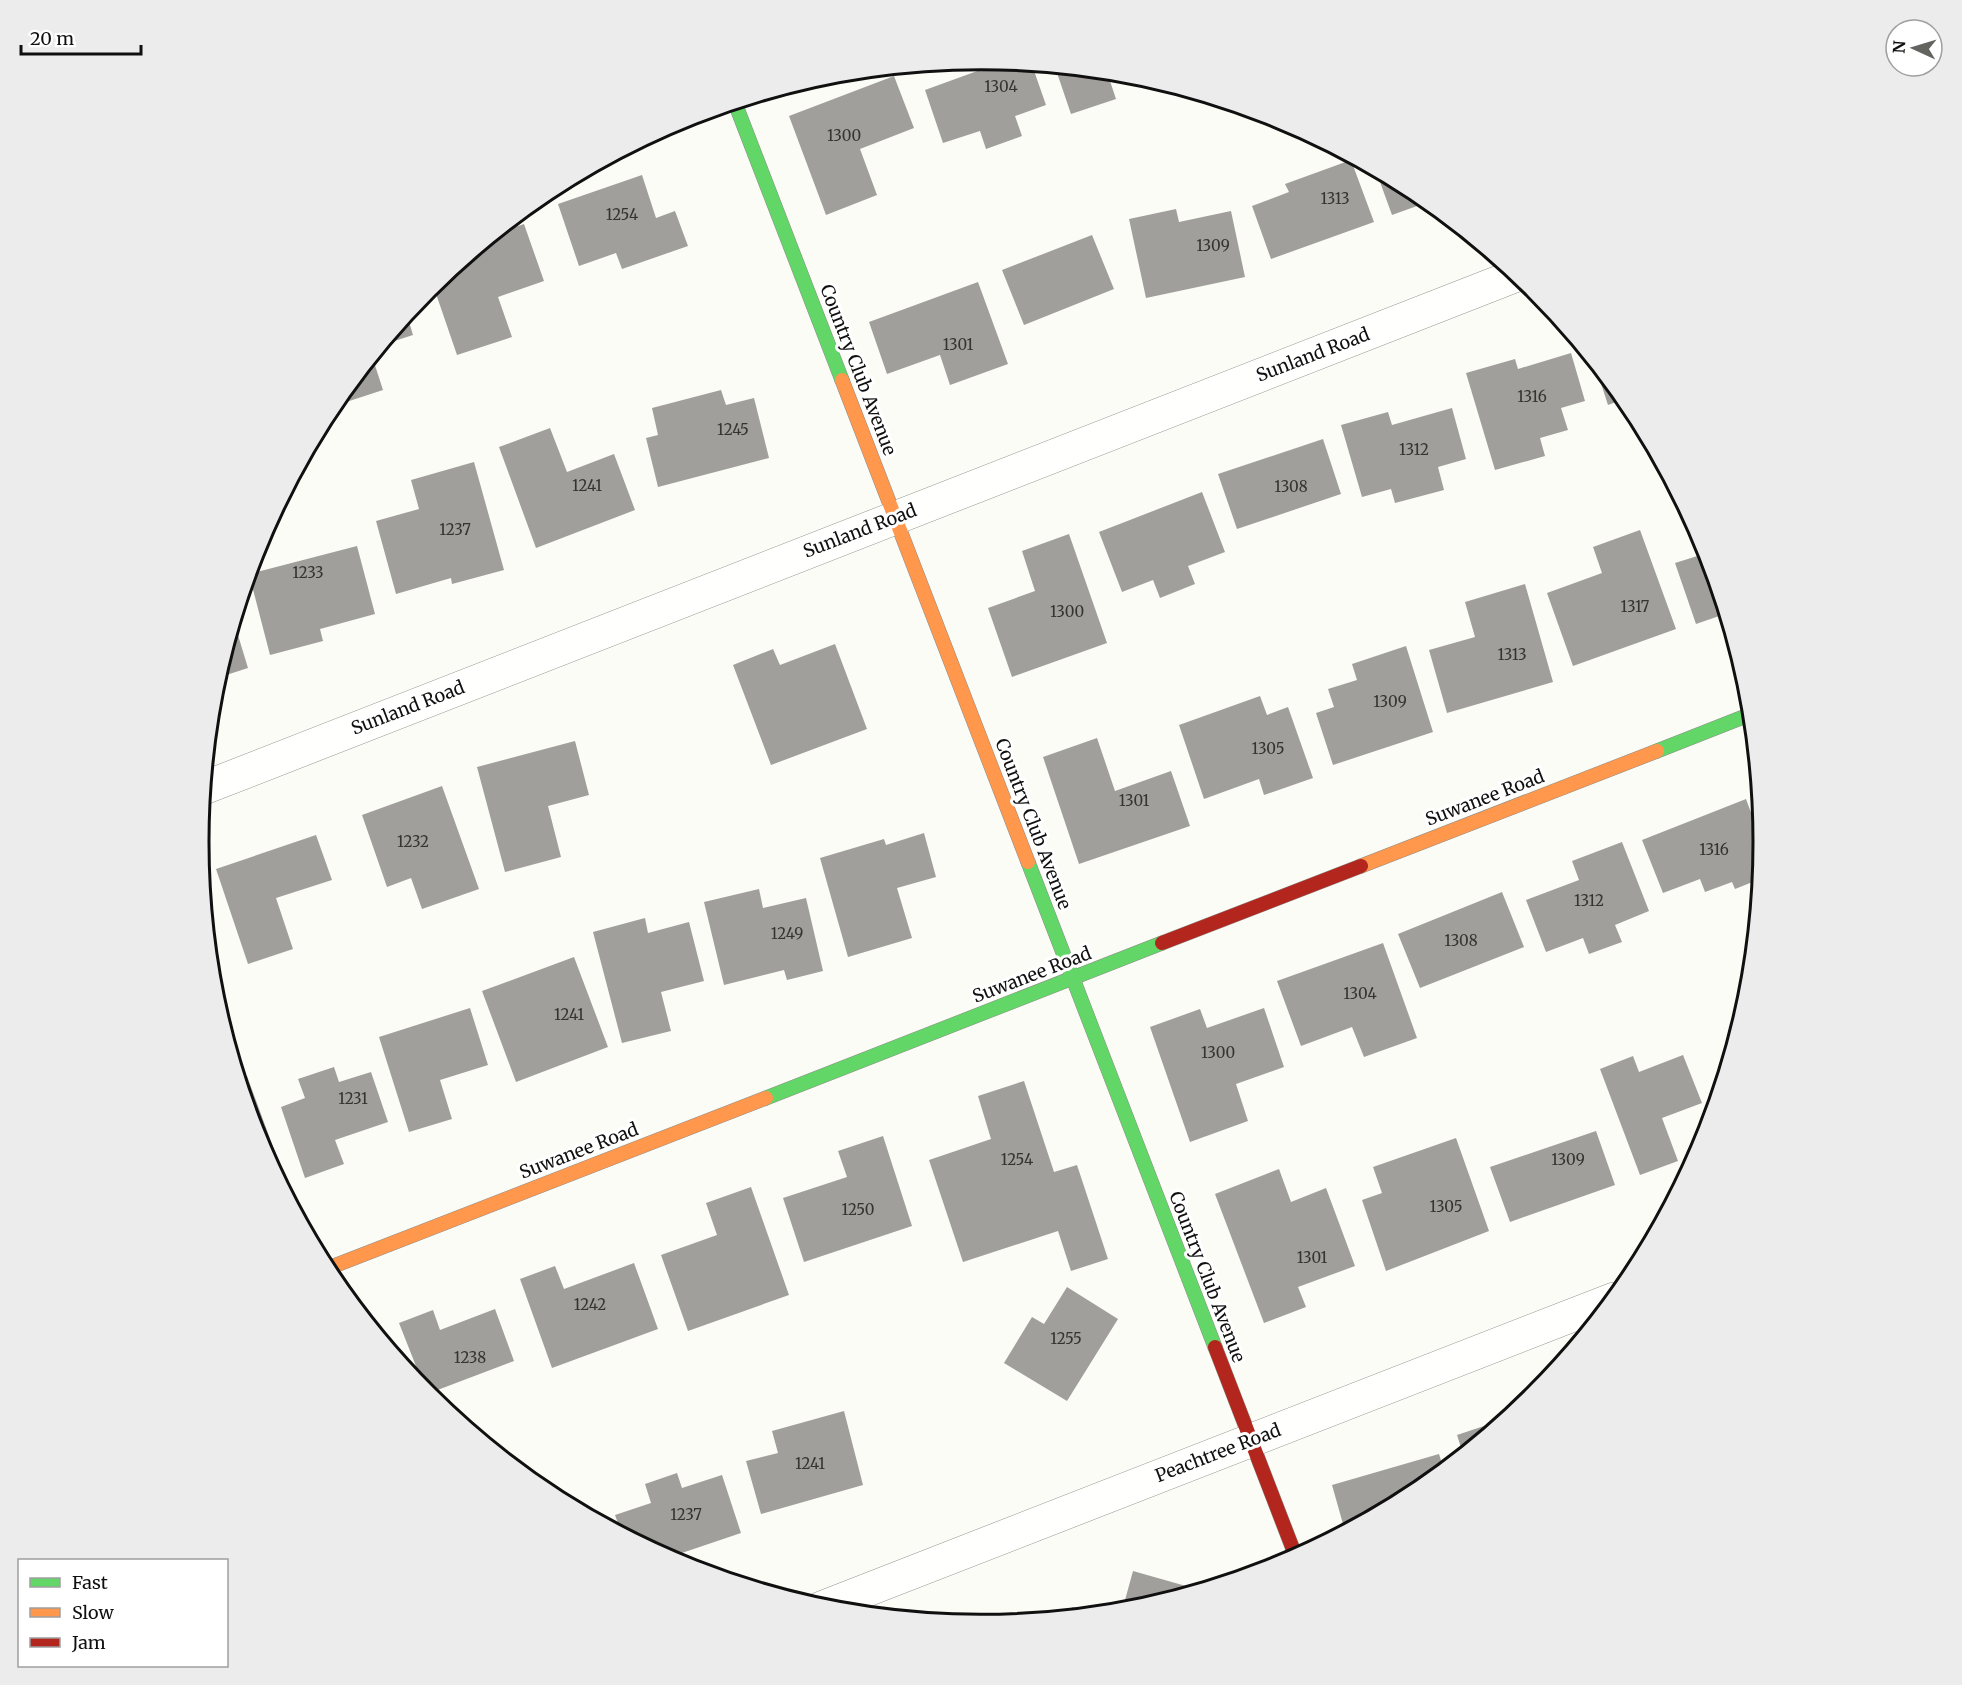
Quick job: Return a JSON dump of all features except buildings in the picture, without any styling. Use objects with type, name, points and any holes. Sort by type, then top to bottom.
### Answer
[{"type":"street","name":"Country Club Avenue","points":[[738,110],[1293,1548]]},
{"type":"street","name":"Sunland Road","points":[[212,785],[1508,279]]},
{"type":"street","name":"Suwanee Road","points":[[335,1265],[1742,717]]},
{"type":"street","name":"Peachtree Road","points":[[838,1601],[1598,1305]]},
{"type":"traffic: fast","points":[[738,110],[842,380]]},
{"type":"traffic: fast","points":[[1657,751],[1742,718]]},
{"type":"traffic: fast","points":[[1028,862],[1215,1347]]},
{"type":"traffic: fast","points":[[766,1098],[1162,943]]},
{"type":"traffic: slow","points":[[842,380],[1028,862]]},
{"type":"traffic: slow","points":[[1361,866],[1657,751]]},
{"type":"traffic: slow","points":[[335,1265],[766,1098]]},
{"type":"traffic: jam","points":[[1162,943],[1361,866]]},
{"type":"traffic: jam","points":[[1215,1347],[1293,1548]]}]
